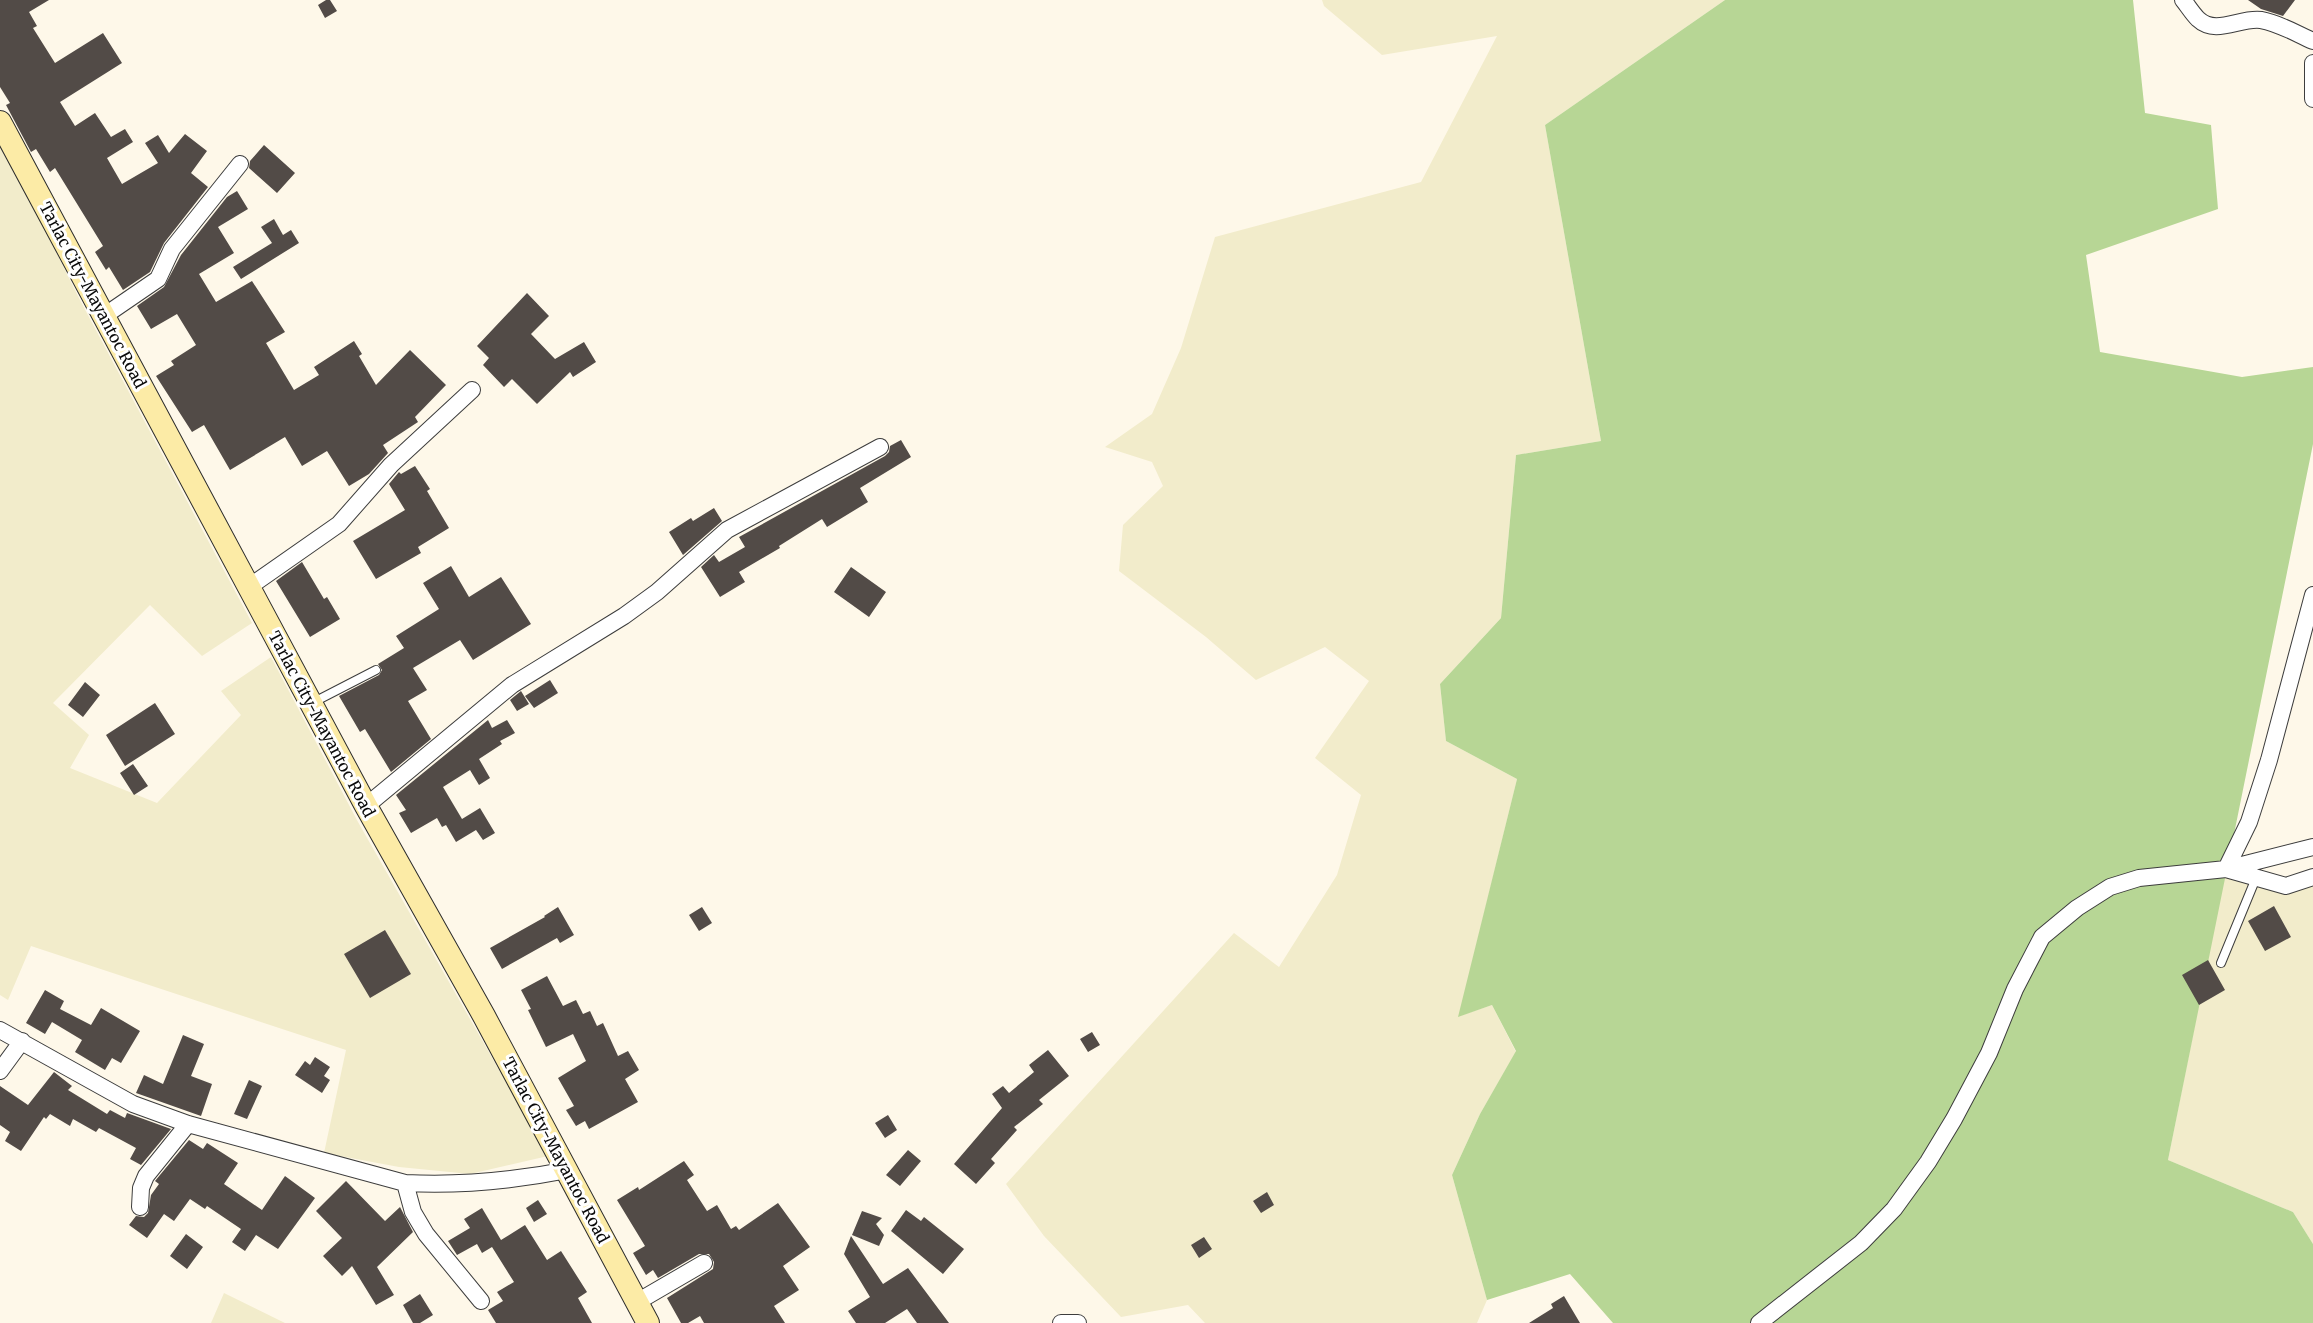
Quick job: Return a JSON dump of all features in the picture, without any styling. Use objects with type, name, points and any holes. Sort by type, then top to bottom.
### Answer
[{"type":"main road","name":"Tarlac City-Mayantoc Road","points":[[0,122],[366,806],[568,1170],[648,1323]]},
{"type":"street","points":[[2183,0],[2199,20],[2210,26],[2223,26],[2248,19],[2262,20],[2313,42]]},
{"type":"street","points":[[2313,63],[2313,99]]},
{"type":"street","points":[[104,316],[158,279],[172,249],[240,164]]},
{"type":"street","points":[[249,587],[339,524],[391,465],[472,390]]},
{"type":"street","points":[[366,806],[512,685],[624,616],[657,592],[727,530],[880,447]]},
{"type":"street","points":[[2226,869],[2249,822],[2269,760],[2313,595]]},
{"type":"street","points":[[1759,1323],[1861,1243],[1894,1209],[1928,1162],[1954,1119],[1989,1053],[2015,989],[2042,937],[2077,908],[2110,887],[2139,878],[2226,869],[2313,847]]},
{"type":"street","points":[[2226,869],[2286,886],[2313,877]]},
{"type":"street","points":[[0,1030],[133,1104],[188,1124],[405,1183],[479,1184],[513,1181],[568,1170]]},
{"type":"street","points":[[0,1071],[22,1041]]},
{"type":"street","points":[[140,1207],[141,1188],[146,1176],[188,1124]]},
{"type":"street","points":[[405,1183],[413,1212],[426,1234],[481,1301]]},
{"type":"street","points":[[638,1302],[704,1263]]},
{"type":"street","points":[[1061,1323],[1078,1323]]},
{"type":"lane","points":[[311,703],[376,669]]},
{"type":"lane","points":[[2221,963],[2256,878]]},
{"type":"shaded area","points":[[1322,0],[1725,0],[1545,125],[1601,441],[1516,455],[1501,618],[1440,684],[1446,741],[1517,779],[1459,1016],[1492,1005],[1516,1052],[1480,1114],[1452,1175],[1487,1300],[1477,1323],[1205,1323],[1188,1305],[1121,1317],[1044,1236],[1006,1184],[1234,933],[1279,967],[1337,875],[1361,795],[1315,758],[1369,681],[1325,647],[1256,680],[1206,637],[1119,571],[1123,525],[1163,486],[1152,462],[1105,447],[1152,414],[1181,348],[1215,237],[1421,182],[1497,36],[1382,55],[1324,6]]},
{"type":"shaded area","points":[[0,140],[81,302],[252,623],[202,656],[150,605],[53,703],[89,735],[70,768],[157,803],[241,715],[221,691],[271,657],[358,822],[548,1156],[470,1174],[399,1167],[324,1153],[346,1050],[31,946],[8,1000],[0,995]]},
{"type":"shaded area","points":[[2226,869],[2256,878],[2313,877],[2313,1244],[2293,1212],[2168,1160]]},
{"type":"shaded area","points":[[224,1293],[285,1323],[211,1323]]},
{"type":"green space","points":[[1725,0],[2133,0],[2145,113],[2211,125],[2218,209],[2086,255],[2100,352],[2242,377],[2313,367],[2313,444],[2168,1160],[2293,1212],[2313,1244],[2313,1323],[1613,1323],[1570,1274],[1487,1300],[1452,1175],[1480,1114],[1516,1051],[1492,1005],[1458,1017],[1517,779],[1446,741],[1440,684],[1501,618],[1516,455],[1601,441],[1545,125]]},
{"type":"building","points":[[0,0],[49,0],[29,12],[37,26],[33,28],[55,63],[103,33],[122,63],[60,102],[75,126],[95,113],[111,137],[125,129],[133,142],[107,158],[122,184],[158,163],[145,143],[158,135],[169,153],[185,134],[207,151],[191,173],[208,187],[164,243],[150,272],[123,290],[109,267],[106,270],[95,252],[103,246],[55,168],[50,172],[36,149],[31,152],[6,105],[10,103],[0,87]]},
{"type":"building","points":[[330,0],[337,11],[325,18],[318,5]]},
{"type":"building","points":[[2248,0],[2295,0],[2283,16],[2261,9]]},
{"type":"building","points":[[264,145],[295,173],[277,193],[249,168],[250,161]]},
{"type":"building","points":[[237,191],[248,209],[218,227],[234,253],[199,274],[216,302],[252,281],[285,332],[266,343],[294,390],[319,375],[314,367],[354,341],[362,354],[359,356],[376,385],[410,350],[446,385],[415,417],[418,422],[383,445],[388,453],[369,474],[349,486],[327,451],[302,466],[285,437],[230,470],[204,425],[192,432],[156,376],[174,365],[171,361],[196,345],[177,314],[151,329],[137,306],[164,287],[181,255],[227,197]]},
{"type":"building","points":[[274,219],[283,235],[291,230],[299,243],[241,279],[233,267],[272,243],[261,227]]},
{"type":"building","points":[[527,293],[549,316],[531,334],[555,359],[584,342],[596,362],[573,377],[570,372],[537,404],[512,379],[504,387],[483,365],[489,358],[477,346]]},
{"type":"building","points":[[901,440],[911,457],[860,488],[868,502],[827,527],[822,519],[779,546],[780,548],[739,572],[745,582],[720,597],[701,567],[714,555],[719,562],[745,547],[739,537],[885,456],[890,446]]},
{"type":"building","points":[[415,466],[430,489],[427,491],[449,528],[418,547],[421,553],[376,579],[353,541],[405,510],[389,484],[399,472],[401,474]]},
{"type":"building","points":[[714,508],[722,521],[683,555],[669,532],[691,518],[693,521]]},
{"type":"building","points":[[302,562],[324,599],[327,597],[340,619],[310,637],[276,581]]},
{"type":"building","points":[[451,566],[469,597],[501,577],[531,624],[473,660],[460,640],[413,668],[427,690],[408,701],[431,739],[391,772],[365,729],[360,732],[339,696],[379,675],[382,670],[378,664],[404,648],[396,636],[439,609],[423,583]]},
{"type":"building","points":[[851,567],[886,592],[869,617],[834,592]]},
{"type":"building","points":[[550,680],[558,693],[534,708],[525,696]]},
{"type":"building","points":[[85,682],[100,695],[83,717],[68,705]]},
{"type":"building","points":[[521,691],[529,704],[517,711],[510,700]]},
{"type":"building","points":[[155,703],[175,734],[125,766],[106,735]]},
{"type":"building","points":[[488,720],[492,728],[507,720],[515,733],[500,741],[502,744],[479,759],[490,778],[479,785],[470,770],[443,787],[462,819],[480,808],[495,833],[483,840],[476,830],[456,842],[446,825],[442,827],[437,818],[411,833],[399,813],[406,810],[396,795]]},
{"type":"building","points":[[133,764],[148,786],[134,795],[120,773]]},
{"type":"building","points":[[2274,906],[2291,937],[2265,951],[2248,921]]},
{"type":"building","points":[[558,907],[574,935],[560,943],[557,938],[502,969],[490,948],[545,917]]},
{"type":"building","points":[[702,907],[712,923],[699,931],[689,915]]},
{"type":"building","points":[[385,930],[411,974],[370,998],[344,954]]},
{"type":"building","points":[[2208,960],[2225,990],[2199,1005],[2182,975]]},
{"type":"building","points":[[547,976],[563,1006],[576,1000],[583,1014],[590,1011],[597,1026],[603,1023],[618,1056],[628,1051],[639,1070],[625,1079],[638,1102],[589,1129],[585,1121],[576,1126],[566,1110],[574,1106],[558,1078],[586,1061],[573,1034],[546,1047],[521,990]]},
{"type":"building","points":[[45,990],[64,1001],[60,1009],[91,1025],[101,1008],[140,1031],[121,1063],[112,1058],[105,1070],[75,1052],[82,1040],[52,1022],[45,1034],[26,1023]]},
{"type":"building","points":[[1092,1032],[1100,1045],[1088,1052],[1080,1039]]},
{"type":"building","points":[[183,1035],[204,1044],[191,1076],[212,1084],[201,1116],[136,1093],[144,1075],[163,1084]]},
{"type":"building","points":[[1048,1050],[1069,1076],[1039,1100],[1043,1104],[1014,1127],[1017,1130],[991,1159],[995,1163],[976,1184],[954,1164],[1002,1108],[992,1094],[1003,1086],[1009,1093],[1034,1072],[1029,1065]]},
{"type":"building","points":[[315,1057],[330,1067],[324,1076],[330,1080],[322,1093],[295,1075],[305,1061],[310,1065]]},
{"type":"building","points":[[54,1072],[72,1086],[68,1090],[107,1114],[110,1110],[125,1118],[127,1113],[171,1129],[141,1165],[130,1159],[136,1148],[99,1128],[96,1132],[73,1119],[70,1126],[50,1114],[46,1119],[44,1117],[21,1151],[5,1141],[10,1132],[0,1125],[0,1086],[28,1105]]},
{"type":"building","points":[[249,1080],[262,1086],[247,1119],[234,1114]]},
{"type":"building","points":[[888,1115],[897,1130],[885,1138],[875,1123]]},
{"type":"building","points":[[189,1140],[203,1149],[207,1143],[238,1163],[224,1184],[262,1210],[285,1176],[315,1198],[278,1249],[256,1235],[245,1251],[232,1242],[241,1229],[207,1206],[205,1209],[190,1199],[174,1221],[164,1214],[147,1238],[129,1225],[136,1216],[144,1217],[148,1213],[151,1195],[159,1184],[155,1181]]},
{"type":"building","points":[[908,1150],[921,1161],[900,1186],[886,1175]]},
{"type":"building","points":[[684,1161],[694,1175],[687,1180],[707,1211],[717,1205],[731,1229],[736,1226],[739,1230],[778,1203],[810,1247],[783,1266],[799,1290],[774,1306],[785,1323],[704,1323],[700,1316],[688,1323],[681,1323],[667,1298],[713,1269],[714,1262],[709,1254],[699,1254],[658,1278],[653,1270],[646,1275],[633,1253],[645,1246],[617,1200],[638,1187],[639,1190]]},
{"type":"building","points":[[346,1181],[385,1221],[400,1207],[413,1232],[377,1267],[394,1295],[376,1305],[352,1266],[342,1276],[323,1256],[342,1238],[316,1211]]},
{"type":"building","points":[[1267,1192],[1274,1205],[1261,1213],[1253,1201]]},
{"type":"building","points":[[538,1200],[547,1214],[534,1222],[526,1208]]},
{"type":"building","points":[[482,1208],[501,1240],[525,1225],[547,1260],[561,1251],[587,1292],[578,1298],[592,1323],[496,1323],[488,1310],[503,1301],[497,1292],[514,1282],[492,1247],[482,1253],[477,1244],[457,1255],[448,1241],[470,1228],[464,1219]]},
{"type":"building","points":[[906,1210],[921,1221],[924,1217],[964,1249],[943,1274],[891,1231]]},
{"type":"building","points":[[862,1211],[882,1218],[876,1224],[884,1235],[879,1246],[852,1235]]},
{"type":"building","points":[[186,1234],[203,1247],[187,1269],[170,1256]]},
{"type":"building","points":[[851,1236],[883,1284],[908,1268],[949,1323],[917,1323],[907,1309],[885,1323],[856,1323],[848,1311],[870,1297],[844,1254]]},
{"type":"building","points":[[1204,1237],[1212,1249],[1199,1258],[1191,1245]]},
{"type":"building","points":[[420,1294],[433,1315],[420,1323],[413,1323],[403,1305]]},
{"type":"building","points":[[1564,1296],[1580,1323],[1529,1323],[1553,1308],[1551,1304]]}]
